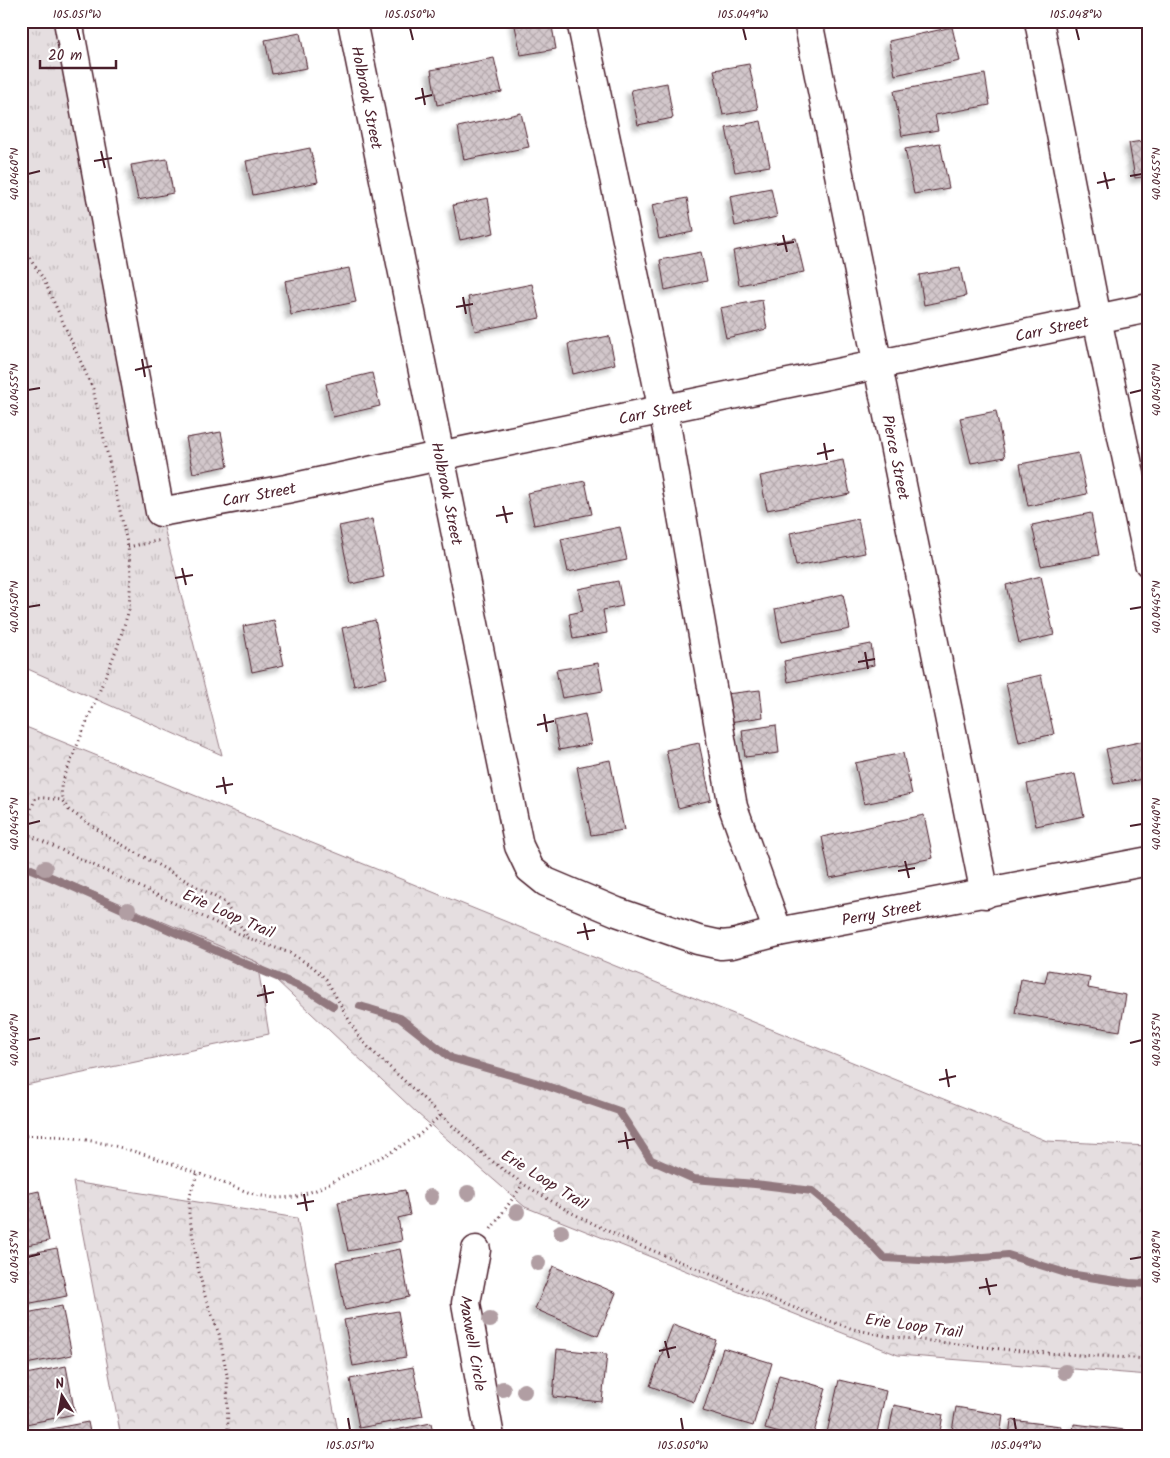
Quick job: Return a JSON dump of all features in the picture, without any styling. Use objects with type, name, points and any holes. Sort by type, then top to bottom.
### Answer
[{"type":"street","name":"Carr Street","points":[[68,21],[160,512],[286,489],[1149,308]]},
{"type":"street","name":"Holbrook Street","points":[[352,21],[518,846],[530,870],[546,882],[617,912]]},
{"type":"street","points":[[581,21],[670,449],[733,807],[778,932]]},
{"type":"street","name":"Pierce Street","points":[[808,21],[985,894]]},
{"type":"street","points":[[1039,21],[1097,319],[1149,563]]},
{"type":"street","name":"Perry Street","points":[[617,912],[698,940],[732,944],[778,932],[985,894],[1149,861]]},
{"type":"street","name":"Maxwell Circle","points":[[476,1250],[466,1303],[490,1437]]},
{"type":"path","points":[[21,246],[44,278],[93,390],[128,547],[131,573],[129,610],[117,648],[61,785],[62,800],[69,810],[110,838],[224,902],[248,938]]},
{"type":"path","points":[[22,832],[36,797],[62,800]]},
{"type":"path","name":"Erie Loop Trail","points":[[22,832],[248,938],[290,953],[313,967],[326,979],[360,1038],[369,1048],[484,1155],[523,1184],[570,1212],[620,1236],[776,1301],[853,1329],[886,1336],[1029,1352],[1149,1359]]},
{"type":"path","points":[[21,1136],[101,1142],[142,1152],[256,1195],[275,1198],[296,1196],[316,1190],[393,1151],[419,1135],[441,1115]]},
{"type":"path","points":[[197,1174],[189,1198],[189,1213],[198,1268],[205,1296],[219,1334],[227,1375],[228,1437]]},
{"type":"path","points":[[499,1217],[523,1184]]},
{"type":"green space","points":[[21,21],[68,21],[160,512],[222,755],[21,666]]},
{"type":"green space","points":[[21,725],[1047,1141],[1149,1146],[1149,1375],[898,1355],[525,1207],[418,1114],[257,962],[21,861]]},
{"type":"green space","points":[[21,852],[257,962],[269,1034],[21,1086]]},
{"type":"green space","points":[[73,1182],[297,1218],[339,1437],[121,1437]]},
{"type":"building","points":[[514,21],[551,21],[556,49],[521,55]]},
{"type":"building","points":[[952,27],[960,61],[895,75],[889,41]]},
{"type":"building","points":[[300,33],[307,68],[272,74],[265,40]]},
{"type":"building","points":[[494,58],[502,92],[437,105],[431,70]]},
{"type":"building","points":[[749,64],[758,109],[723,115],[714,70]]},
{"type":"building","points":[[985,74],[990,105],[935,115],[938,130],[902,136],[894,91]]},
{"type":"building","points":[[667,83],[673,118],[638,125],[631,90]]},
{"type":"building","points":[[521,113],[529,147],[464,160],[458,127]]},
{"type":"building","points":[[761,121],[770,166],[735,172],[726,128]]},
{"type":"building","points":[[1149,140],[1149,176],[1135,178],[1129,143]]},
{"type":"building","points":[[940,143],[949,188],[914,194],[905,149]]},
{"type":"building","points":[[310,148],[318,182],[253,195],[246,161]]},
{"type":"building","points":[[167,159],[173,193],[138,200],[131,165]]},
{"type":"building","points":[[771,188],[777,217],[735,226],[730,196]]},
{"type":"building","points":[[488,198],[494,233],[460,240],[453,205]]},
{"type":"building","points":[[687,198],[693,232],[659,239],[652,205]]},
{"type":"building","points":[[796,238],[804,272],[739,285],[733,251]]},
{"type":"building","points":[[701,252],[707,281],[665,290],[660,260]]},
{"type":"building","points":[[349,268],[356,302],[291,315],[285,281]]},
{"type":"building","points":[[960,268],[966,296],[924,305],[919,275]]},
{"type":"building","points":[[532,284],[540,318],[475,331],[468,297]]},
{"type":"building","points":[[762,300],[767,329],[726,338],[720,308]]},
{"type":"building","points":[[609,336],[615,364],[573,374],[568,344]]},
{"type":"building","points":[[372,373],[380,406],[333,417],[326,384]]},
{"type":"building","points":[[996,411],[1005,457],[971,463],[960,418]]},
{"type":"building","points":[[221,432],[228,466],[193,473],[186,438]]},
{"type":"building","points":[[1078,453],[1087,494],[1028,506],[1020,464]]},
{"type":"building","points":[[843,460],[850,494],[767,510],[760,476]]},
{"type":"building","points":[[585,481],[592,514],[534,525],[527,493]]},
{"type":"building","points":[[1091,513],[1099,555],[1041,566],[1032,525]]},
{"type":"building","points":[[372,519],[384,577],[351,584],[339,526]]},
{"type":"building","points":[[858,519],[865,553],[796,566],[790,533]]},
{"type":"building","points":[[620,527],[627,560],[568,572],[561,539]]},
{"type":"building","points":[[1041,576],[1054,635],[1019,643],[1006,585]]},
{"type":"building","points":[[618,581],[623,606],[603,610],[607,633],[573,639],[569,614],[583,611],[578,589]]},
{"type":"building","points":[[843,594],[850,629],[781,642],[775,609]]},
{"type":"building","points":[[274,620],[284,665],[252,672],[243,626]]},
{"type":"building","points":[[375,620],[387,678],[354,686],[342,628]]},
{"type":"building","points":[[871,644],[874,665],[788,682],[784,661]]},
{"type":"building","points":[[598,663],[603,691],[562,698],[556,670]]},
{"type":"building","points":[[1041,675],[1054,734],[1019,742],[1006,683]]},
{"type":"building","points":[[760,690],[763,717],[729,722],[726,694]]},
{"type":"building","points":[[585,714],[591,744],[559,750],[554,721]]},
{"type":"building","points":[[776,725],[779,753],[745,757],[742,730]]},
{"type":"building","points":[[1149,740],[1149,778],[1114,784],[1106,749]]},
{"type":"building","points":[[699,743],[711,800],[678,808],[666,750]]},
{"type":"building","points":[[903,753],[912,794],[864,804],[855,763]]},
{"type":"building","points":[[610,760],[624,830],[591,835],[577,767]]},
{"type":"building","points":[[1075,774],[1084,816],[1036,826],[1027,784]]},
{"type":"building","points":[[924,815],[933,858],[830,878],[822,837]]},
{"type":"building","points":[[1048,970],[1090,977],[1088,988],[1126,995],[1120,1031],[1015,1013],[1021,979],[1045,983]]},
{"type":"building","points":[[405,1190],[410,1215],[398,1218],[402,1241],[348,1251],[338,1202]]},
{"type":"building","points":[[39,1191],[49,1241],[21,1246],[21,1195]]},
{"type":"building","points":[[57,1248],[67,1296],[21,1305],[21,1255]]},
{"type":"building","points":[[400,1249],[409,1297],[345,1310],[336,1262]]},
{"type":"building","points":[[553,1266],[616,1293],[598,1336],[535,1309]]},
{"type":"building","points":[[62,1306],[72,1355],[21,1365],[21,1314]]},
{"type":"building","points":[[398,1311],[406,1357],[353,1366],[344,1320]]},
{"type":"building","points":[[673,1324],[716,1340],[694,1402],[650,1386]]},
{"type":"building","points":[[723,1348],[772,1363],[753,1426],[703,1411]]},
{"type":"building","points":[[557,1349],[607,1354],[602,1402],[553,1397]]},
{"type":"building","points":[[66,1366],[75,1414],[26,1424],[21,1400],[21,1375]]},
{"type":"building","points":[[413,1367],[423,1416],[359,1428],[350,1379]]},
{"type":"building","points":[[779,1375],[826,1388],[813,1437],[795,1437],[765,1429]]},
{"type":"building","points":[[839,1380],[886,1391],[876,1437],[826,1437]]},
{"type":"building","points":[[894,1405],[943,1415],[939,1437],[888,1437]]},
{"type":"building","points":[[956,1407],[1003,1415],[1000,1437],[951,1437]]},
{"type":"building","points":[[1011,1420],[1061,1426],[1060,1437],[1009,1437]]},
{"type":"building","points":[[88,1422],[91,1437],[31,1437],[30,1433]]},
{"type":"building","points":[[431,1423],[434,1437],[375,1437],[375,1434]]},
{"type":"building","points":[[1074,1424],[1125,1430],[1125,1437],[1072,1437]]},
{"type":"waterway","points":[[21,865],[306,989],[333,1006]]},
{"type":"waterway","points":[[360,1006],[400,1018],[451,1058],[535,1082],[619,1111],[651,1160],[694,1179],[812,1191],[851,1223],[884,1258],[938,1261],[1008,1255],[1069,1274],[1149,1284]]}]
